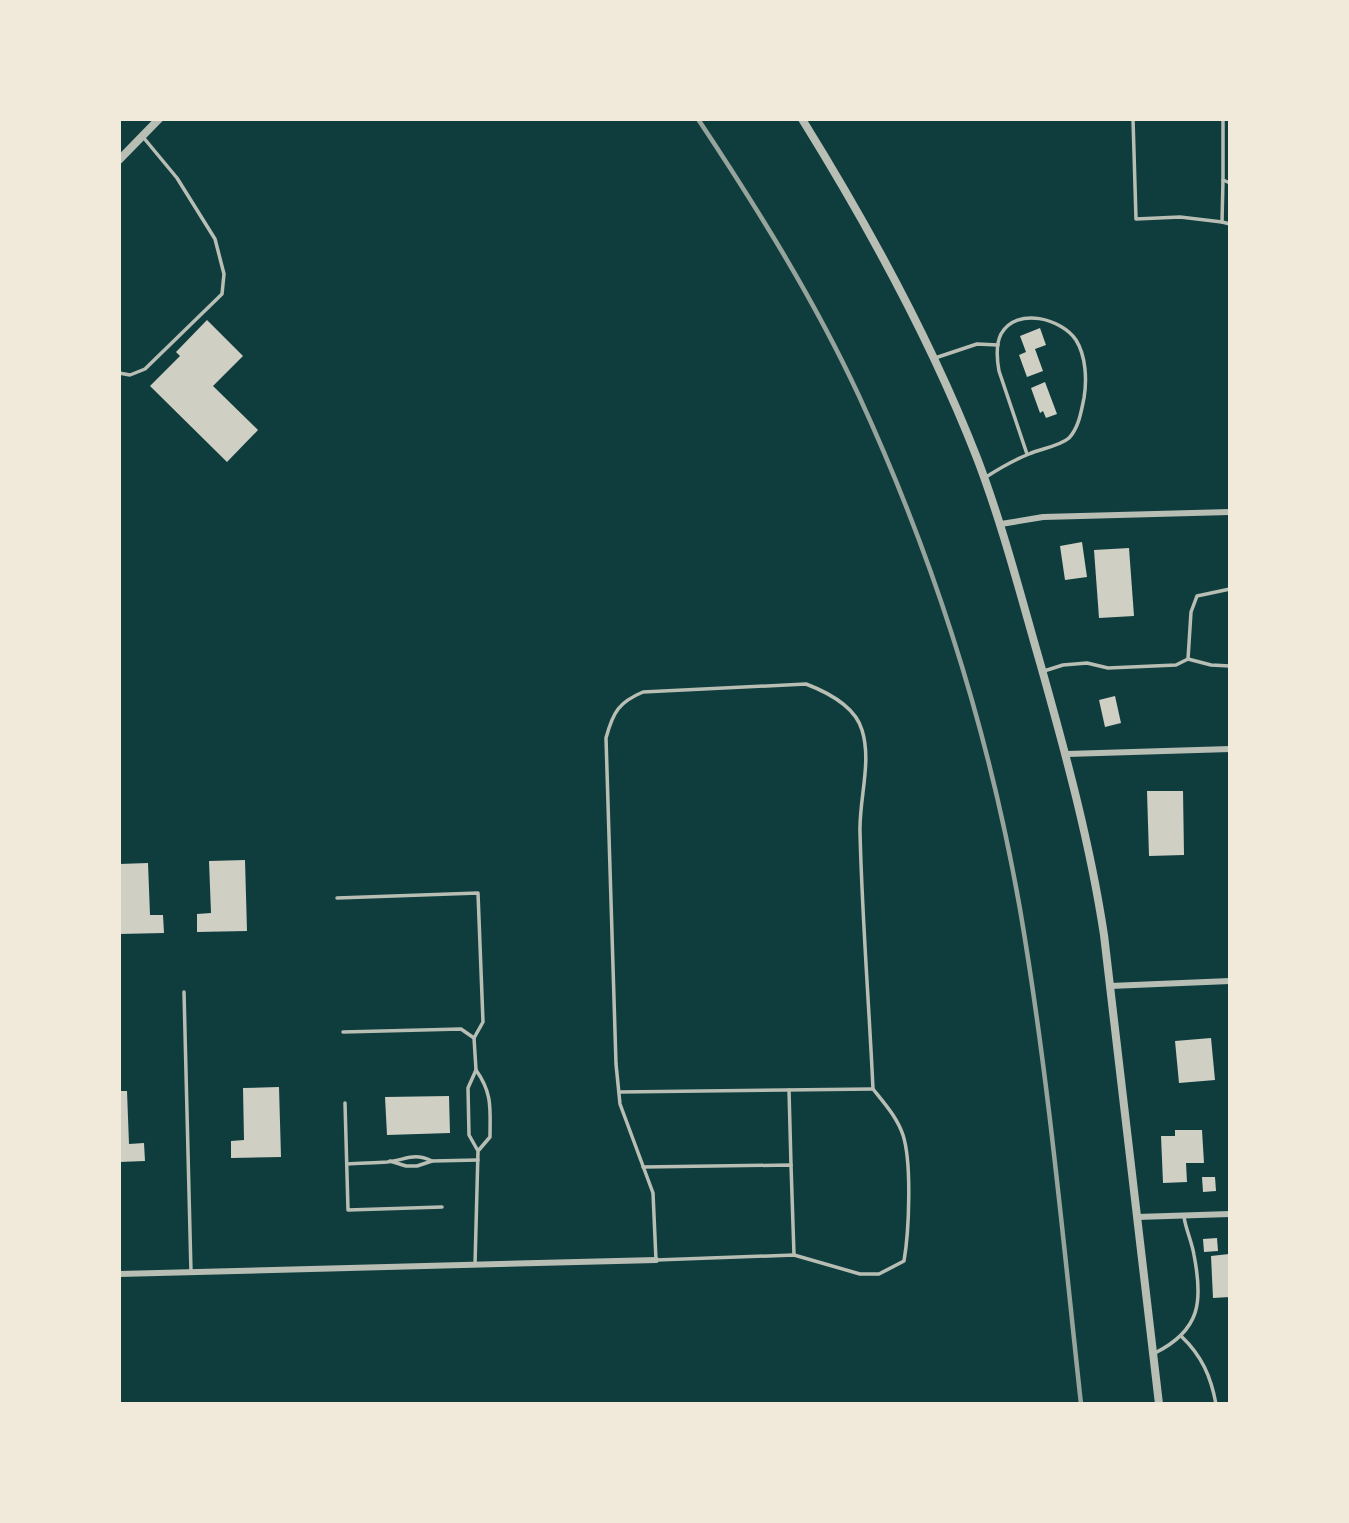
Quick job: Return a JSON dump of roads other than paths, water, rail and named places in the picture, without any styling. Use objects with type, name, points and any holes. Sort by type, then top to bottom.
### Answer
[{"type":"street","points":[[119,160],[159,119]]},
{"type":"street","points":[[802,119],[880,253],[933,359],[984,478],[1001,524],[1067,754],[1095,877],[1159,1404]]},
{"type":"street","points":[[1001,524],[1043,517],[1230,512]]},
{"type":"street","points":[[1067,754],[1230,749]]},
{"type":"street","points":[[1110,986],[1230,981]]},
{"type":"street","points":[[1137,1217],[1230,1214]]},
{"type":"street","points":[[119,1274],[656,1260]]},
{"type":"lane","points":[[1133,119],[1136,219],[1180,217],[1230,224]]},
{"type":"lane","points":[[1222,222],[1223,119]]},
{"type":"lane","points":[[119,373],[130,375],[145,369],[222,294],[224,274],[215,239],[177,178],[142,136]]},
{"type":"lane","points":[[1223,180],[1230,183]]},
{"type":"lane","points":[[984,478],[1027,454],[1067,440],[1078,424],[1085,394],[1082,352],[1075,338],[1062,328],[1037,318],[1015,321],[1001,334],[997,358],[1027,454]]},
{"type":"lane","points":[[933,359],[977,344],[999,345]]},
{"type":"lane","points":[[1188,659],[1191,612],[1197,596],[1230,589]]},
{"type":"lane","points":[[1042,671],[1063,665],[1087,663],[1108,668],[1176,665],[1188,659],[1211,665],[1230,666]]},
{"type":"lane","points":[[806,684],[828,693],[850,710],[862,729],[865,761],[860,829],[873,1089],[893,1114],[903,1136],[908,1178],[904,1261],[879,1274],[860,1274],[794,1255],[656,1260],[653,1193],[620,1104],[619,1092],[607,738],[610,721],[625,699],[643,692],[806,684]]},
{"type":"lane","points":[[337,898],[478,893],[483,1022],[474,1038],[476,1070],[468,1088],[469,1135],[478,1151],[475,1265]]},
{"type":"lane","points":[[184,992],[191,1272]]},
{"type":"lane","points":[[343,1032],[461,1028],[474,1038]]},
{"type":"lane","points":[[476,1070],[487,1086],[490,1109],[490,1137],[478,1151]]},
{"type":"lane","points":[[619,1092],[873,1089]]},
{"type":"lane","points":[[789,1090],[794,1255]]},
{"type":"lane","points":[[345,1103],[348,1210],[442,1207]]},
{"type":"lane","points":[[347,1164],[421,1156],[432,1161]]},
{"type":"lane","points":[[390,1161],[406,1166],[421,1166],[432,1161],[478,1160]]},
{"type":"lane","points":[[643,1167],[791,1165]]},
{"type":"lane","points":[[1153,1354],[1182,1337],[1191,1324],[1199,1293],[1194,1253],[1184,1215]]},
{"type":"lane","points":[[1182,1337],[1194,1348],[1206,1366],[1216,1404]]},
{"type":"railway","points":[[698,119],[784,254],[842,360],[911,520],[956,648],[992,778],[1020,909],[1047,1094],[1081,1404]]}]
